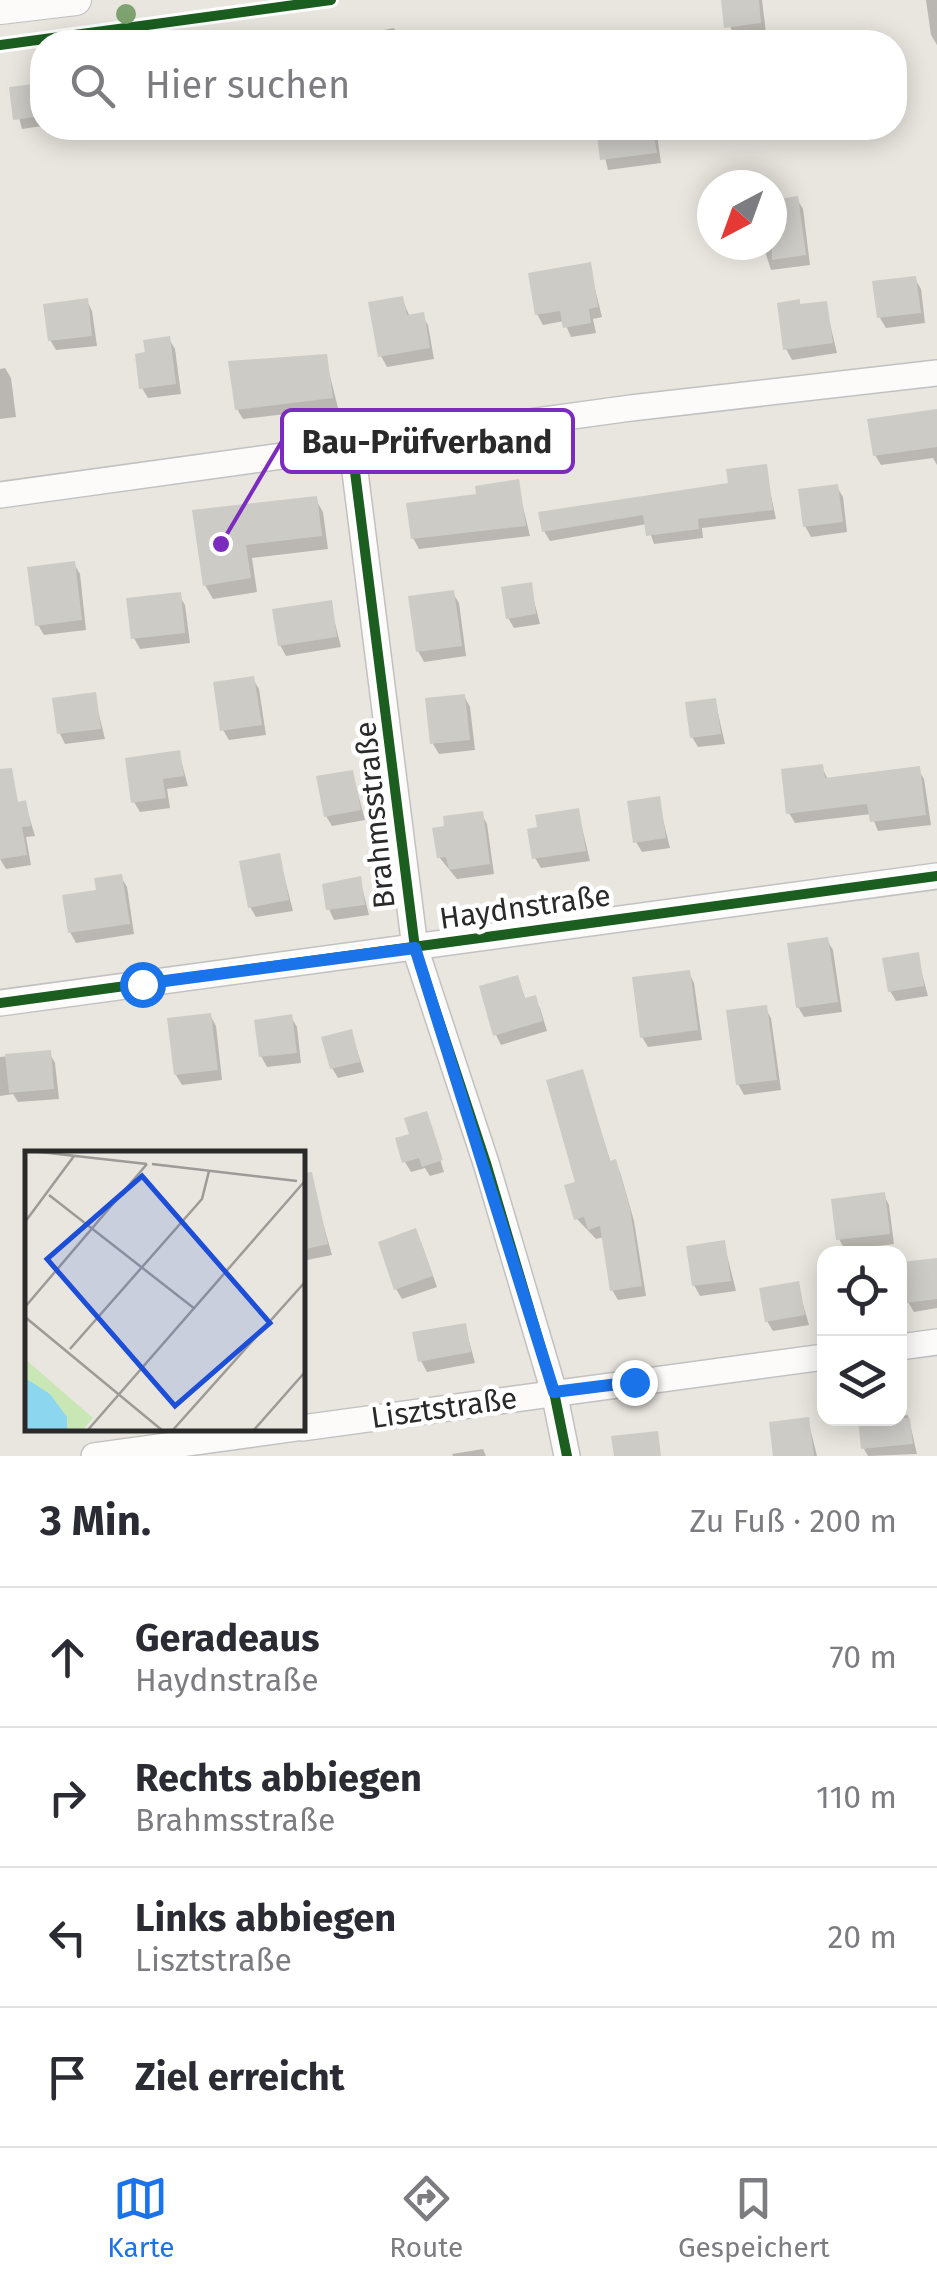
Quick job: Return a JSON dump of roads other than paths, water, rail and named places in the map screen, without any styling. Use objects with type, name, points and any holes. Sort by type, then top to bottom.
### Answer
[{"type":"street","points":[[0,9],[76,0]]},
{"type":"street","points":[[0,495],[646,406],[937,372]]},
{"type":"street","name":"Brahmsstraße","points":[[352,448],[415,948],[554,1392],[568,1456]]},
{"type":"street","name":"Haydnstraße","points":[[0,1004],[937,876]]},
{"type":"street","points":[[907,1346],[937,1342]]},
{"type":"street","name":"Lisztstraße","points":[[305,1427],[817,1358]]},
{"type":"street","name":"Lisztstraße","points":[[94,1456],[277,1431]]},
{"type":"place","name":"Bau-Prüfverband","points":[[221,544]]}]
